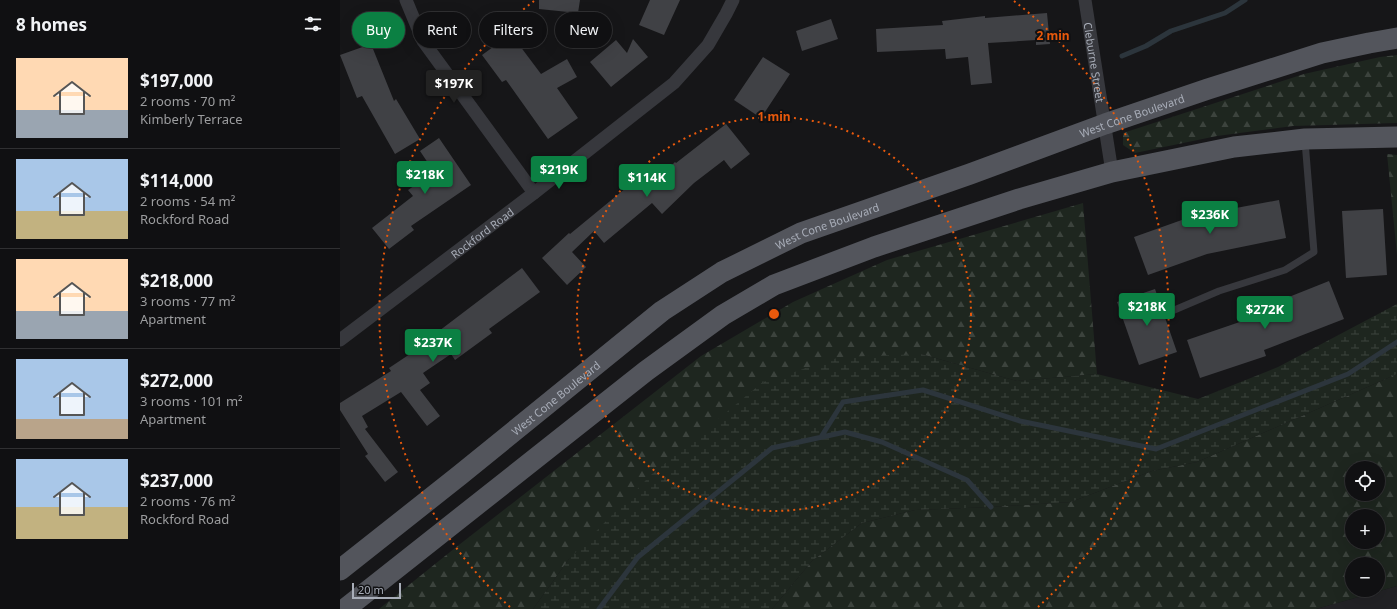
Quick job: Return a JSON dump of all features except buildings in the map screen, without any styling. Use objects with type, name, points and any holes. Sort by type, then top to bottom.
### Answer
[{"type":"main road","name":"West Cone Boulevard","points":[[340,570],[662,311],[722,272],[801,233],[970,174],[1105,124],[1208,89],[1322,53],[1369,42],[1397,38]]},
{"type":"main road","points":[[345,609],[646,371],[723,315],[774,285],[874,247],[1019,199],[1112,172],[1234,147],[1305,139],[1397,137]]},
{"type":"street","points":[[406,0],[423,41],[534,193]]},
{"type":"street","name":"Rockford Road","points":[[340,340],[534,193],[674,83],[708,45],[733,0]]},
{"type":"street","name":"Cleburne Street","points":[[1085,0],[1112,172]]},
{"type":"lane","points":[[1172,311],[1219,291],[1285,270],[1314,252],[1305,139]]},
{"type":"shaded area","points":[[1397,586],[1397,609],[1316,609],[1358,597],[1385,597],[1385,589]]},
{"type":"green space","points":[[1397,55],[1397,123],[1293,126],[1217,136],[1135,153],[1123,145],[1123,133],[1304,74],[1380,57]]},
{"type":"green space","points":[[1387,154],[1397,155],[1397,255]]},
{"type":"green space","points":[[1083,203],[1097,374],[1017,381],[921,354],[569,559],[533,609],[379,609],[701,356],[793,302],[887,260]]},
{"type":"green space","points":[[1397,304],[1397,374],[1197,462],[1152,471],[1071,502],[915,510],[862,523],[812,561],[772,609],[533,609],[569,559],[652,474],[763,382],[840,357],[921,354],[1017,381],[1097,374],[1198,399],[1278,367]]},
{"type":"green space","points":[[1397,374],[1397,586],[1385,589],[1385,557],[1345,557],[1345,597],[1358,597],[1316,609],[772,609],[812,561],[862,523],[915,510],[1071,502],[1152,471],[1197,462]]},
{"type":"waterway","points":[[1122,56],[1146,46],[1171,31],[1225,13],[1245,0]]},
{"type":"waterway","points":[[821,437],[843,402],[923,390],[1020,421],[1156,449],[1348,374],[1397,342]]},
{"type":"waterway","points":[[599,609],[638,557],[772,448],[845,432],[882,442],[967,480],[991,507]]}]
